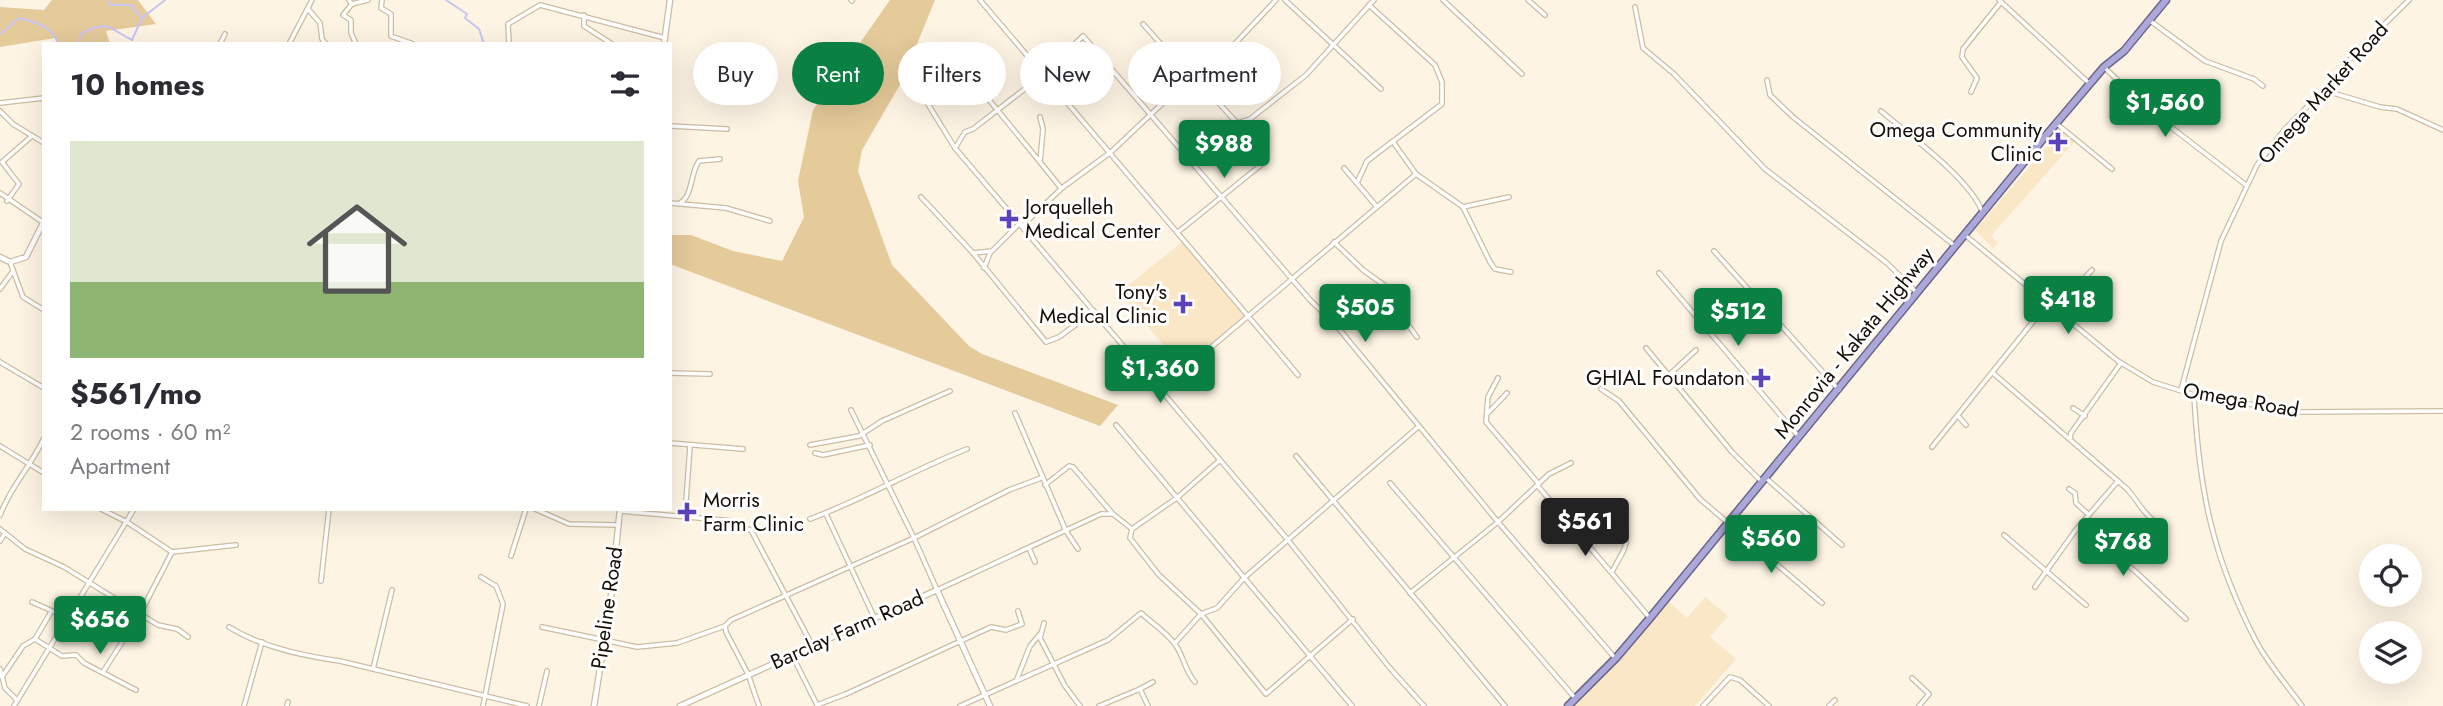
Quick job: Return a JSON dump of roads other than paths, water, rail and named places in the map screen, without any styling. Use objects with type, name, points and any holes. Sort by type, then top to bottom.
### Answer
[{"type":"highway","name":"Monrovia - Kakata Highway","points":[[1568,706],[1616,658],[1729,525],[1840,391],[1916,292],[2104,67],[2124,51],[2165,0]]},
{"type":"street","points":[[290,42],[312,0]]},
{"type":"street","points":[[355,42],[351,33],[351,20],[343,15],[350,2],[368,0]]},
{"type":"street","points":[[382,0],[381,8],[391,16],[391,36],[408,42]]},
{"type":"street","points":[[509,42],[508,24],[534,7],[544,6],[584,15],[665,41],[670,0]]},
{"type":"street","points":[[980,0],[1020,46]]},
{"type":"street","points":[[1237,42],[1276,0]]},
{"type":"street","points":[[1285,0],[1381,89]]},
{"type":"street","points":[[1237,123],[1250,119],[1306,75],[1332,43],[1374,0]]},
{"type":"street","points":[[1443,0],[1522,74]]},
{"type":"street","points":[[1528,0],[1545,15]]},
{"type":"street","name":"Omega Market Road","points":[[2181,390],[2221,241],[2246,185],[2270,147],[2372,34],[2409,0]]},
{"type":"street","points":[[1970,92],[1977,78],[1962,57],[1963,49],[2000,1],[2090,85]]},
{"type":"street","points":[[1357,183],[1367,161],[1442,104],[1441,82],[1435,65],[1369,5]]},
{"type":"street","points":[[1635,7],[1643,48],[1674,74],[1765,169],[1887,263],[1916,292]]},
{"type":"street","points":[[308,9],[320,23],[324,42]]},
{"type":"street","points":[[584,15],[584,26],[609,42]]},
{"type":"street","points":[[2149,20],[2205,61],[2239,76],[2254,79],[2263,86]]},
{"type":"street","points":[[1143,24],[1159,42]]},
{"type":"street","points":[[221,42],[225,34]]},
{"type":"street","points":[[2104,67],[2145,107],[2246,185]]},
{"type":"street","points":[[1114,73],[1293,276],[1498,522],[1616,658]]},
{"type":"street","points":[[1767,80],[1770,95],[1793,117],[1955,246]]},
{"type":"street","points":[[2323,90],[2380,107],[2397,109],[2443,130]]},
{"type":"street","points":[[955,148],[965,132],[1020,92]]},
{"type":"street","points":[[0,103],[42,98]]},
{"type":"street","points":[[928,105],[955,148],[1289,540],[1389,667],[1424,706]]},
{"type":"street","points":[[993,105],[1062,188]]},
{"type":"street","points":[[1071,105],[1298,375]]},
{"type":"street","points":[[984,268],[992,251],[1062,188],[1111,152],[1159,105]]},
{"type":"street","points":[[1178,232],[1261,165],[1256,145],[1221,105]]},
{"type":"street","points":[[0,111],[42,142]]},
{"type":"street","points":[[1881,111],[1961,181],[1978,201],[1983,213]]},
{"type":"street","points":[[1040,117],[1041,162]]},
{"type":"street","points":[[2057,124],[2112,169]]},
{"type":"street","points":[[672,126],[727,129]]},
{"type":"street","points":[[7,201],[19,184],[2,162],[32,136]]},
{"type":"street","points":[[1393,142],[1416,174],[1463,207],[1495,269],[1511,272]]},
{"type":"street","points":[[678,204],[687,197],[692,174],[699,161],[720,159]]},
{"type":"street","points":[[1345,168],[1377,207]]},
{"type":"street","points":[[1162,389],[1416,174]]},
{"type":"street","points":[[0,193],[7,201],[42,222]]},
{"type":"street","points":[[921,197],[973,253],[1046,342],[1059,337],[1094,311]]},
{"type":"street","points":[[1463,207],[1509,197]]},
{"type":"street","points":[[672,203],[726,208],[770,221]]},
{"type":"street","points":[[0,257],[10,262],[26,257],[42,225]]},
{"type":"street","name":"Omega Road","points":[[1965,235],[2121,363],[2144,378],[2194,395],[2298,412],[2443,411]]},
{"type":"street","points":[[1334,243],[1384,285],[1417,337]]},
{"type":"street","points":[[973,253],[992,251]]},
{"type":"street","points":[[1714,251],[1840,391]]},
{"type":"street","points":[[10,262],[23,297],[42,309]]},
{"type":"street","points":[[2056,309],[2092,270]]},
{"type":"street","points":[[0,289],[13,271]]},
{"type":"street","points":[[1658,273],[1800,439]]},
{"type":"street","points":[[1932,447],[1959,417],[2048,303]]},
{"type":"street","points":[[1646,348],[1732,452],[1842,545]]},
{"type":"street","points":[[1669,375],[1696,349]]},
{"type":"street","points":[[0,362],[42,386]]},
{"type":"street","points":[[2070,438],[2121,363]]},
{"type":"street","points":[[672,373],[710,374]]},
{"type":"street","points":[[1993,373],[2137,498],[2140,510],[2154,522]]},
{"type":"street","points":[[1497,378],[1488,397],[1486,422],[1490,429],[1508,445],[1650,618]]},
{"type":"street","points":[[1601,389],[1619,401],[1700,499],[1729,525],[1733,524],[1822,603]]},
{"type":"street","points":[[810,444],[846,440],[950,391]]},
{"type":"street","points":[[1488,413],[1507,393]]},
{"type":"street","points":[[2194,395],[2199,462],[2210,531],[2230,584],[2256,640],[2302,706]]},
{"type":"street","points":[[2073,408],[2085,416]]},
{"type":"street","points":[[851,410],[891,486],[937,590],[1101,514],[1113,514]]},
{"type":"street","points":[[1015,413],[1041,478],[1066,531],[1078,549]]},
{"type":"street","points":[[1959,417],[1966,425]]},
{"type":"street","points":[[1116,425],[1352,706]]},
{"type":"street","points":[[1175,643],[1201,614],[1217,608],[1244,578],[1418,427]]},
{"type":"street","points":[[0,515],[9,491],[32,464],[42,442]]},
{"type":"street","points":[[672,443],[743,449]]},
{"type":"street","points":[[815,453],[823,455],[870,444]]},
{"type":"street","points":[[0,446],[42,472]]},
{"type":"street","points":[[686,501],[690,446]]},
{"type":"street","points":[[810,519],[891,486],[933,462],[967,449]]},
{"type":"street","points":[[1296,456],[1505,706]]},
{"type":"street","points":[[1220,460],[1178,497],[1132,529],[1130,538],[1159,575],[1201,614],[1266,694],[1353,619]]},
{"type":"street","points":[[1410,593],[1498,522],[1549,474],[1571,463]]},
{"type":"street","points":[[1045,485],[1069,466],[1073,467],[1113,514],[1132,529]]},
{"type":"street","points":[[542,627],[637,648],[677,643],[725,626],[849,564],[914,538],[967,514],[1009,490],[1041,478]]},
{"type":"street","points":[[2035,587],[2118,481]]},
{"type":"street","points":[[1390,483],[1575,698]]},
{"type":"street","points":[[2069,489],[2075,494],[2076,503],[2089,515]]},
{"type":"street","points":[[105,511],[127,522],[172,552],[236,545]]},
{"type":"street","points":[[14,706],[133,511]]},
{"type":"street","points":[[321,581],[329,511]]},
{"type":"street","points":[[511,556],[525,511]]},
{"type":"street","points":[[540,511],[569,524],[618,525]]},
{"type":"street","name":"Pipeline Road","points":[[594,706],[620,511]]},
{"type":"street","points":[[630,511],[739,522],[739,527],[754,533],[755,542],[760,544],[812,645]]},
{"type":"street","points":[[826,513],[874,617]]},
{"type":"street","points":[[2082,525],[2091,537],[2135,571],[2186,619]]},
{"type":"street","points":[[0,529],[25,549],[89,582],[140,614],[188,637]]},
{"type":"street","points":[[1613,570],[1625,550],[1627,537],[1624,531]]},
{"type":"street","points":[[0,541],[5,533]]},
{"type":"street","points":[[2004,535],[2086,605]]},
{"type":"street","points":[[1030,548],[1035,562]]},
{"type":"street","points":[[103,672],[140,614],[172,552]]},
{"type":"street","points":[[481,577],[496,586],[503,604],[483,706]]},
{"type":"street","points":[[373,669],[392,590]]},
{"type":"street","name":"Barclay Farm Road","points":[[680,706],[937,590],[990,706]]},
{"type":"street","points":[[32,602],[68,618]]},
{"type":"street","points":[[792,655],[815,705],[991,627],[1006,630],[1022,624],[1018,611]]},
{"type":"street","points":[[2,677],[23,646],[35,639],[51,612]]},
{"type":"street","points":[[960,706],[1037,674],[1052,664],[1108,640],[1141,613],[1156,623],[1175,643],[1186,672],[1195,682]]},
{"type":"street","points":[[1016,681],[1030,646],[1040,634],[1044,623]]},
{"type":"street","points":[[725,626],[748,674],[759,706]]},
{"type":"street","points":[[229,627],[262,642],[312,658],[373,669],[527,706]]},
{"type":"street","points":[[1040,634],[1052,664],[1080,706]]},
{"type":"street","points":[[35,639],[62,656],[76,655],[85,663],[136,690]]},
{"type":"street","points":[[244,706],[262,642]]},
{"type":"street","points":[[0,670],[5,688],[18,700]]},
{"type":"street","points":[[539,706],[547,671]]},
{"type":"street","points":[[1703,706],[1730,677],[1740,680],[1769,706]]},
{"type":"street","points":[[1913,678],[1929,694],[1919,706]]},
{"type":"street","points":[[1099,706],[1153,682]]},
{"type":"street","points":[[1140,689],[1148,706]]},
{"type":"street","points":[[831,699],[834,706]]},
{"type":"street","points":[[1829,706],[1835,700]]},
{"type":"waterway","points":[[108,0],[110,5],[131,5],[141,17]]},
{"type":"waterway","points":[[79,42],[81,34],[103,26],[132,40],[142,18],[165,0]]},
{"type":"waterway","points":[[446,0],[467,14],[465,18],[479,29],[483,42]]},
{"type":"waterway","points":[[0,34],[19,18],[48,29],[57,42]]},
{"type":"place","name":"Omega Community Clinic","points":[[2058,142]]},
{"type":"place","name":"Jorquelleh Medical Center","points":[[1009,219]]},
{"type":"place","name":"Tony's Medical Clinic","points":[[1183,304]]},
{"type":"place","name":"GHIAL Foundaton","points":[[1761,378]]},
{"type":"place","name":"Morris Farm Clinic","points":[[687,512]]}]
